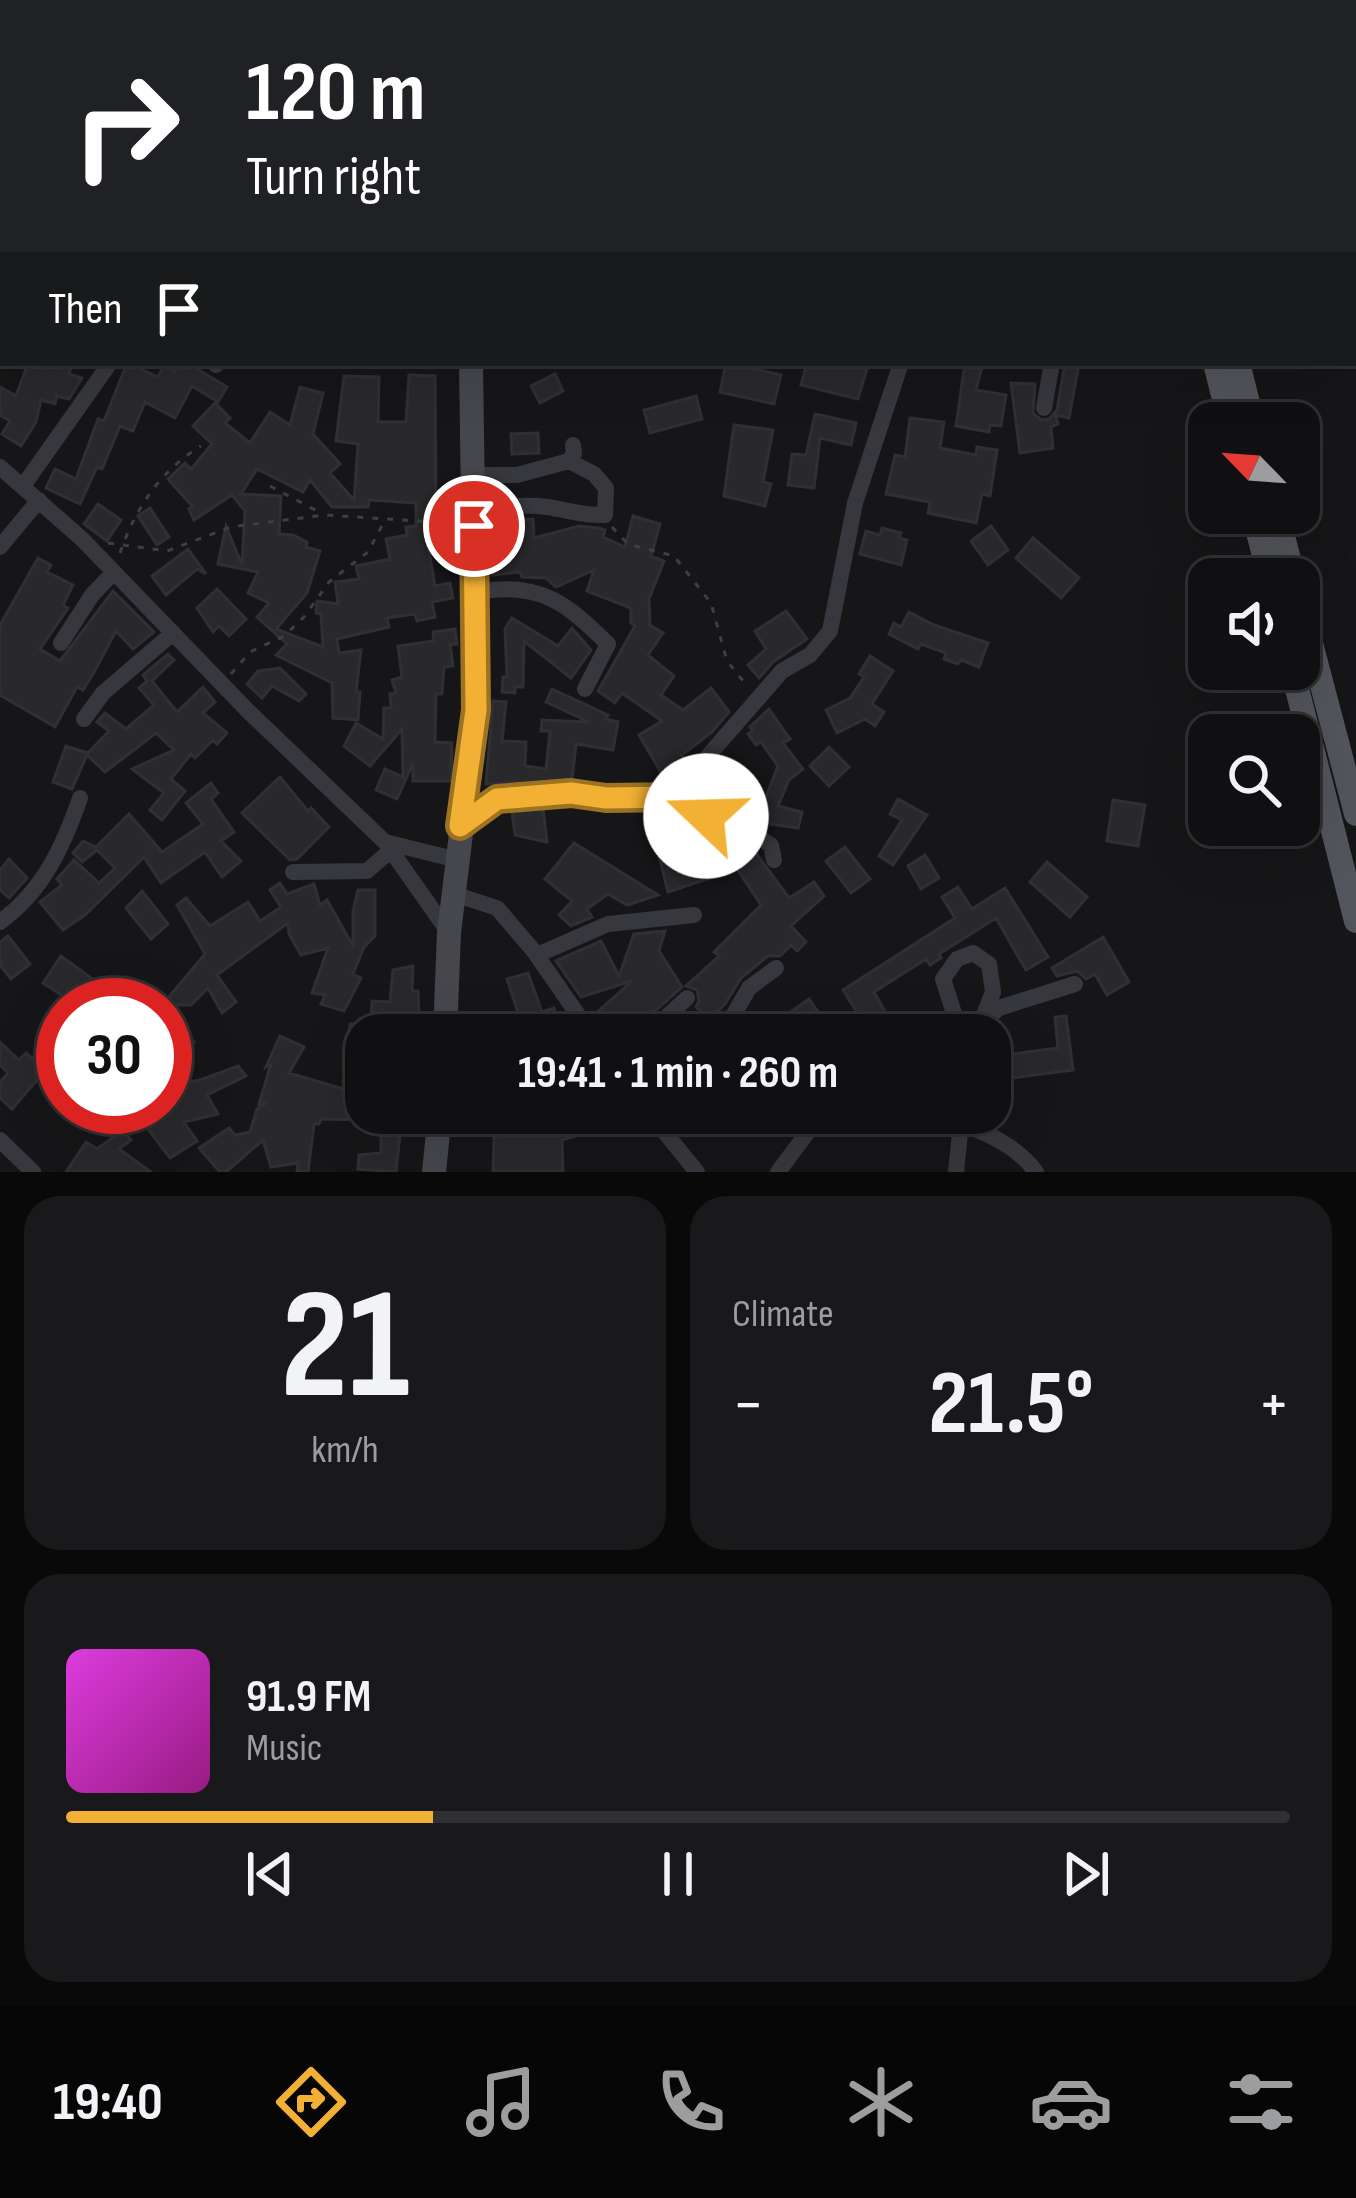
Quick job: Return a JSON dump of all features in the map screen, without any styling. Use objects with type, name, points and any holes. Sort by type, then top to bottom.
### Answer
[{"type":"main road","points":[[446,1014],[449,933],[476,710],[471,366]]},
{"type":"main road","points":[[1216,366],[1225,402]]},
{"type":"main road","points":[[1239,366],[1248,402]]},
{"type":"main road","points":[[1320,678],[1356,814]]},
{"type":"main road","points":[[1297,690],[1356,921]]},
{"type":"main road","points":[[434,1172],[438,1134]]},
{"type":"street","points":[[23,486],[108,366]]},
{"type":"street","points":[[774,860],[771,845],[726,818],[706,816],[679,803],[680,797],[691,771],[721,745],[782,670],[809,655],[830,631],[855,503],[900,366]]},
{"type":"street","points":[[1044,408],[1051,366]]},
{"type":"street","points":[[474,526],[488,507],[550,508],[580,517],[605,515],[606,488],[571,453],[517,475],[482,476],[475,487]]},
{"type":"street","points":[[0,467],[82,539],[388,846],[449,933]]},
{"type":"street","points":[[0,547],[40,500]]},
{"type":"street","points":[[61,643],[92,595],[114,572]]},
{"type":"street","points":[[475,603],[482,591],[504,588],[555,597],[576,613],[608,644],[585,689]]},
{"type":"street","points":[[84,718],[103,693],[173,633]]},
{"type":"street","points":[[460,826],[497,799],[571,793],[606,798],[680,797]]},
{"type":"street","points":[[0,922],[36,890],[59,851],[80,797]]},
{"type":"street","points":[[388,846],[458,860]]},
{"type":"street","points":[[292,872],[367,871],[388,846]]},
{"type":"street","points":[[454,894],[496,908],[577,1014]]},
{"type":"street","points":[[537,956],[608,924],[694,915]]},
{"type":"street","points":[[955,1014],[943,979],[957,959],[973,952],[989,964],[993,992],[984,1014]]},
{"type":"street","points":[[734,1014],[749,988],[776,968]]},
{"type":"street","points":[[993,1014],[1075,984]]},
{"type":"street","points":[[670,1014],[687,998]]},
{"type":"street","points":[[666,1134],[697,1172]]},
{"type":"street","points":[[778,1172],[806,1134]]},
{"type":"street","points":[[956,1172],[960,1134]]},
{"type":"street","points":[[989,1134],[1027,1159],[1036,1172]]},
{"type":"street","points":[[0,1140],[19,1168]]},
{"type":"path","points":[[114,572],[130,525],[152,488],[201,446]]},
{"type":"path","points":[[270,485],[324,515]]},
{"type":"path","points":[[82,539],[167,551],[231,527],[324,515],[474,526]]},
{"type":"path","points":[[605,515],[628,544],[674,556],[712,603],[727,661],[759,698]]},
{"type":"path","points":[[223,685],[250,652],[284,636],[329,582],[368,551],[386,518]]},
{"type":"building","points":[[27,366],[71,366],[69,374],[82,378],[69,399],[57,396],[55,404],[41,400],[36,422],[21,446],[2,434],[10,421],[0,415],[0,387],[16,396]]},
{"type":"building","points":[[126,366],[158,377],[164,366],[175,372],[178,366],[192,366],[227,387],[218,402],[192,386],[175,418],[145,402],[133,431],[120,426],[102,469],[97,467],[80,504],[46,488],[55,469],[76,479],[98,419],[104,421]]},
{"type":"building","points":[[725,366],[781,375],[774,404],[720,392]]},
{"type":"building","points":[[806,366],[867,369],[858,399],[801,385]]},
{"type":"building","points":[[965,366],[982,366],[976,390],[1006,395],[1001,426],[990,425],[989,432],[956,426]]},
{"type":"building","points":[[1064,366],[1079,366],[1069,418],[1055,415],[1058,424],[1051,427],[1053,448],[1020,453],[1011,383],[1035,384],[1033,413],[1041,420],[1057,410]]},
{"type":"building","points":[[555,374],[563,391],[540,403],[531,386]]},
{"type":"building","points":[[409,375],[435,376],[436,514],[427,514],[428,544],[435,586],[450,583],[453,598],[432,602],[435,617],[417,621],[415,614],[387,618],[389,627],[337,639],[339,653],[361,650],[356,692],[360,692],[358,720],[333,718],[332,683],[276,655],[287,644],[257,617],[269,603],[248,593],[258,572],[218,564],[226,526],[242,565],[245,511],[232,495],[194,520],[189,509],[193,507],[168,479],[185,463],[191,469],[212,444],[193,426],[215,403],[230,418],[225,423],[250,443],[270,412],[290,425],[300,387],[323,393],[313,434],[340,464],[330,473],[354,500],[358,444],[336,441],[344,376],[379,377],[378,422],[406,422]],"holes":[[[257,469],[303,492],[310,480],[332,507],[368,507],[369,500],[416,503],[416,526],[406,527],[407,535],[386,539],[390,559],[356,566],[359,579],[335,582],[338,604],[317,601],[323,647],[276,629],[307,593],[320,551],[306,547],[307,542],[293,535],[279,534],[281,496],[241,494]]]},
{"type":"building","points":[[696,396],[702,419],[650,433],[644,410]]},
{"type":"building","points":[[815,414],[856,423],[851,445],[820,438],[814,488],[788,485],[792,454],[806,455]]},
{"type":"building","points":[[910,418],[944,422],[940,448],[976,455],[977,447],[997,450],[990,496],[982,494],[976,523],[928,513],[930,502],[886,494],[895,455],[905,457]]},
{"type":"building","points":[[734,425],[773,430],[763,482],[771,484],[765,506],[724,496]]},
{"type":"building","points":[[538,433],[539,453],[512,454],[511,434]]},
{"type":"building","points":[[98,504],[121,520],[107,541],[84,524]]},
{"type":"building","points":[[150,508],[169,537],[157,545],[138,516]]},
{"type":"building","points":[[633,516],[660,524],[651,556],[664,561],[649,599],[650,625],[663,633],[648,655],[674,676],[661,695],[683,710],[711,688],[729,712],[682,755],[686,761],[665,779],[639,735],[662,721],[622,693],[615,703],[598,691],[635,626],[631,608],[587,591],[594,570],[556,587],[546,578],[522,577],[520,572],[493,575],[490,538],[495,520],[533,519],[534,538],[579,526],[598,528],[605,530],[603,537],[625,547]]},
{"type":"building","points":[[991,526],[1008,550],[988,565],[971,541]]},
{"type":"building","points":[[882,528],[901,533],[899,538],[907,540],[901,565],[860,554],[866,531],[880,535]]},
{"type":"building","points":[[1033,538],[1079,578],[1061,598],[1016,558]]},
{"type":"building","points":[[188,549],[206,574],[197,569],[166,595],[152,576]]},
{"type":"building","points":[[38,558],[51,565],[47,572],[73,585],[63,605],[68,608],[40,649],[60,661],[113,591],[154,632],[133,649],[116,631],[83,690],[77,687],[55,727],[0,695],[0,625]]},
{"type":"building","points":[[217,589],[246,619],[229,636],[219,626],[213,632],[197,608]]},
{"type":"building","points":[[786,611],[807,639],[759,678],[748,665],[766,649],[755,631]]},
{"type":"building","points":[[909,612],[988,643],[979,667],[944,659],[946,653],[921,644],[918,649],[889,634],[894,623],[901,627]]},
{"type":"building","points":[[512,618],[558,646],[572,628],[591,650],[571,678],[524,641],[523,687],[515,687],[515,693],[502,692],[503,677],[507,677],[505,629]]},
{"type":"building","points":[[455,629],[457,644],[450,645],[453,666],[444,667],[442,694],[436,694],[435,742],[452,743],[451,781],[413,781],[413,763],[397,799],[376,790],[385,769],[403,777],[402,729],[370,766],[344,746],[356,723],[383,739],[384,708],[391,708],[390,694],[396,693],[392,680],[402,677],[398,646],[434,641],[433,632]]},
{"type":"building","points":[[168,654],[174,660],[152,681],[177,712],[203,687],[215,702],[203,713],[227,733],[195,758],[191,754],[171,779],[185,791],[162,820],[150,810],[164,793],[132,769],[174,750],[156,733],[105,772],[87,755],[72,789],[53,782],[66,746],[88,753],[109,731],[97,722],[105,713],[126,729],[154,705],[139,688],[147,681],[143,675]]},
{"type":"building","points":[[870,656],[893,671],[872,704],[884,712],[875,726],[865,719],[837,733],[826,710],[850,698],[864,677],[859,674]]},
{"type":"building","points":[[280,668],[306,694],[299,701],[272,686],[262,698],[247,684],[258,671]]},
{"type":"building","points":[[552,689],[618,722],[613,750],[576,744],[572,780],[486,784],[493,701],[506,702],[502,741],[526,742],[525,766],[546,769],[550,731],[541,731],[542,720],[589,722],[546,702]]},
{"type":"building","points":[[769,709],[790,739],[783,743],[803,769],[789,780],[778,806],[802,812],[798,828],[764,823],[732,807],[703,800],[709,784],[724,789],[738,769],[747,775],[735,793],[763,804],[778,766],[761,742],[756,745],[748,734]]},
{"type":"building","points":[[829,747],[849,767],[829,786],[810,766]]},
{"type":"building","points":[[280,777],[308,811],[311,808],[329,827],[297,859],[290,860],[242,813]]},
{"type":"building","points":[[211,783],[218,793],[211,799],[234,832],[221,841],[241,861],[222,877],[205,852],[161,883],[144,857],[63,930],[40,902],[62,885],[57,879],[74,860],[99,883],[115,868],[97,850],[82,862],[73,853],[83,841],[96,847],[129,814],[162,852],[203,824],[186,803]]},
{"type":"building","points":[[898,799],[927,815],[893,865],[879,856],[902,820],[890,814]]},
{"type":"building","points":[[1113,800],[1145,805],[1138,846],[1107,841]]},
{"type":"building","points":[[543,808],[547,842],[515,835],[512,811]]},
{"type":"building","points":[[684,821],[722,830],[753,849],[789,898],[814,882],[824,896],[791,926],[806,942],[797,951],[791,945],[780,956],[768,956],[741,978],[715,1014],[704,1014],[696,1007],[697,990],[686,986],[719,956],[714,952],[761,905],[737,869],[668,892],[656,844],[679,838],[687,867],[714,858],[705,847],[707,838],[682,835]]},
{"type":"building","points":[[574,843],[658,895],[627,905],[608,894],[587,909],[592,917],[571,926],[559,915],[572,901],[545,879]]},
{"type":"building","points":[[845,847],[870,879],[851,893],[826,861]]},
{"type":"building","points":[[925,855],[939,878],[921,889],[908,866]]},
{"type":"building","points":[[9,859],[27,878],[9,898],[0,890],[0,870]]},
{"type":"building","points":[[1047,862],[1087,897],[1070,917],[1030,882]]},
{"type":"building","points":[[280,883],[287,894],[314,884],[320,905],[327,900],[353,946],[358,890],[375,890],[375,936],[364,947],[353,974],[361,978],[344,1011],[321,1004],[325,995],[312,993],[328,948],[301,955],[288,923],[217,975],[236,1002],[222,1013],[208,988],[192,1004],[192,978],[185,978],[205,954],[177,905],[186,898],[210,926],[248,902],[260,921],[281,907],[270,890]]},
{"type":"building","points":[[958,887],[972,909],[1005,888],[1048,957],[1026,970],[996,918],[939,954],[941,958],[930,965],[926,959],[874,992],[886,1014],[858,1014],[843,990],[955,918],[942,897]]},
{"type":"building","points":[[142,891],[168,924],[151,939],[126,908]]},
{"type":"building","points":[[665,931],[659,951],[682,987],[652,1014],[595,1014],[632,981],[581,997],[556,961],[601,941],[619,976],[634,934]]},
{"type":"building","points":[[8,936],[30,964],[11,979],[0,965],[0,942]]},
{"type":"building","points":[[1103,937],[1129,982],[1107,995],[1095,974],[1086,979],[1077,971],[1057,976],[1052,968]]},
{"type":"building","points":[[61,956],[91,978],[46,978]]},
{"type":"building","points":[[413,966],[412,991],[418,991],[419,1014],[371,1014],[372,1001],[390,1002],[393,970]]},
{"type":"building","points":[[528,973],[542,1012],[554,1008],[555,1014],[518,1014],[507,979]]},
{"type":"building","points":[[809,999],[820,1014],[788,1014]]},
{"type":"building","points":[[1066,1016],[1073,1070],[1011,1078],[1011,1054],[1058,1048],[1055,1017]]},
{"type":"building","points":[[280,1036],[304,1047],[289,1073],[345,1089],[345,1120],[321,1119],[314,1124],[308,1172],[297,1172],[298,1163],[271,1167],[263,1140],[220,1172],[199,1148],[229,1128],[235,1135],[250,1132],[257,1109],[268,1102],[259,1104],[271,1064],[266,1067]]},
{"type":"building","points":[[0,1042],[19,1060],[26,1053],[36,1062],[36,1081],[12,1109],[0,1098],[0,1082],[8,1073],[0,1065]]},
{"type":"building","points":[[238,1066],[246,1076],[207,1095],[218,1114],[192,1120],[192,1081]]},
{"type":"building","points":[[118,1134],[126,1134],[131,1140],[119,1149],[151,1172],[66,1172],[86,1142],[97,1149]]},
{"type":"building","points":[[152,1134],[192,1134],[197,1141],[170,1158]]},
{"type":"building","points":[[381,1134],[400,1134],[396,1172],[358,1169],[359,1155],[381,1153]]},
{"type":"building","points":[[582,1134],[562,1140],[563,1172],[493,1172],[494,1137]]},
{"type":"route","points":[[474,526],[476,710],[460,826],[497,799],[571,793],[606,798],[680,797],[679,803],[706,816]]}]
